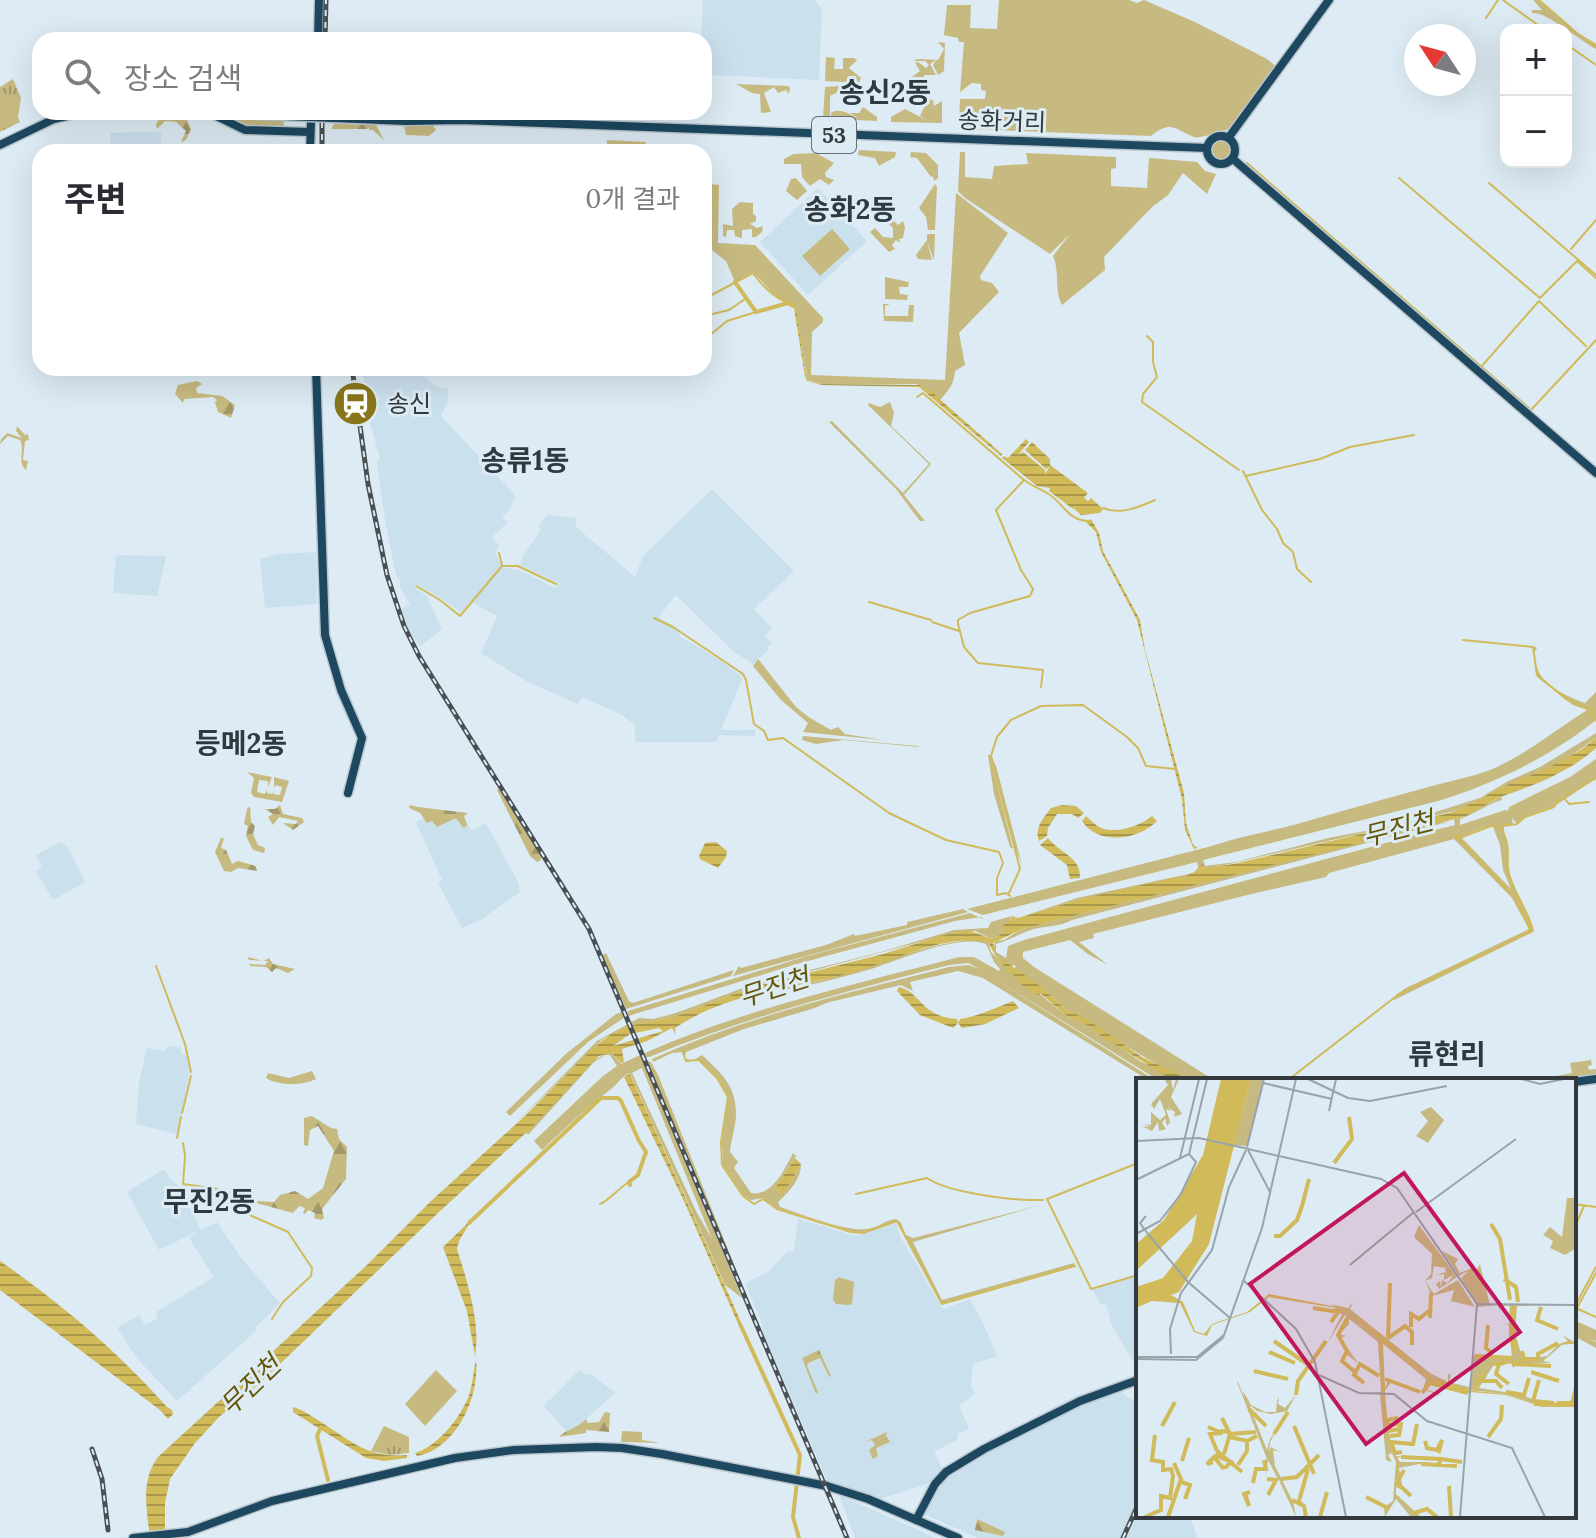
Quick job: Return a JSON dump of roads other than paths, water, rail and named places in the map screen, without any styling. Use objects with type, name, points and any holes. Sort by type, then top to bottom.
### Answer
[{"type":"main road","points":[[318,32],[319,0]]},
{"type":"main road","name":"53","points":[[1233,159],[1225,164],[1216,163],[1209,157],[1207,148],[1215,137],[1229,137],[1329,0]]},
{"type":"main road","points":[[0,142],[47,120]]},
{"type":"main road","points":[[0,142],[52,120]]},
{"type":"main road","points":[[221,120],[245,130],[310,132]]},
{"type":"main road","points":[[228,120],[228,124]]},
{"type":"main road","name":"송화거리","points":[[461,120],[1207,148]]},
{"type":"main road","points":[[310,144],[311,121]]},
{"type":"main road","points":[[1229,137],[1236,149],[1233,159],[1596,473]]},
{"type":"main road","points":[[316,376],[325,635],[341,690],[362,738],[348,793]]},
{"type":"main road","points":[[1576,1082],[1596,1079]]},
{"type":"main road","points":[[916,1520],[935,1484],[946,1472],[984,1449],[1080,1401],[1136,1381]]},
{"type":"main road","points":[[133,1538],[197,1529],[272,1501],[455,1458],[514,1450],[622,1448],[793,1479],[855,1494],[958,1538]]},
{"type":"water","points":[[788,303],[796,308],[809,381],[822,384],[920,385],[933,391],[1001,456],[919,387],[822,385],[807,381],[805,377],[794,308]]},
{"type":"water","points":[[1026,439],[1029,442],[1018,455],[1023,452],[1045,470],[1045,474],[1050,466],[1046,469],[1025,450],[1032,442],[1050,459],[1050,465],[1088,493],[1084,498],[1088,501],[1091,498],[1103,509],[1100,513],[1081,515],[1074,509],[1076,506],[1073,509],[1049,491],[1050,488],[1037,486],[1002,458],[1008,458]]},
{"type":"water","points":[[1091,519],[1099,533],[1103,551],[1140,620],[1145,650],[1184,793],[1186,823],[1193,845],[1198,848],[1194,849],[1185,830],[1182,799],[1137,620],[1101,552],[1096,532],[1086,522]]},
{"type":"water","name":"무진천","points":[[1596,738],[1596,748],[1576,764],[1466,816],[1020,930],[993,943],[997,956],[1043,988],[1066,1010],[1088,1020],[1142,1057],[1185,1078],[1167,1077],[1089,1026],[1068,1017],[1041,994],[1037,995],[1019,983],[997,958],[988,942],[971,940],[936,945],[850,973],[738,999],[695,1016],[675,1028],[676,1035],[672,1028],[622,1049],[624,1062],[621,1063],[612,1053],[599,1056],[529,1130],[259,1384],[219,1417],[195,1443],[170,1479],[165,1503],[165,1538],[150,1538],[147,1486],[152,1466],[158,1457],[611,1034],[627,1026],[674,1017],[752,987],[944,935],[968,930],[992,939],[1005,932],[1003,925],[1012,916],[1018,918],[1081,899],[1173,878],[1184,879],[1199,870],[1202,863],[1205,869],[1238,863],[1453,812],[1574,754]],"holes":[[[659,1028],[663,1031],[613,1046],[630,1034]]]},
{"type":"water","points":[[1076,806],[1084,813],[1078,818],[1072,814],[1057,814],[1048,828],[1047,836],[1039,841],[1038,832],[1043,819],[1051,808]]},
{"type":"water","points":[[1086,816],[1107,830],[1128,828],[1152,816],[1157,821],[1140,833],[1119,838],[1089,829],[1082,821]]},
{"type":"water","points":[[1048,838],[1077,865],[1080,878],[1070,879],[1067,865],[1040,845]]},
{"type":"water","points":[[716,842],[727,851],[718,868],[700,859],[705,843]]},
{"type":"water","points":[[899,987],[936,1014],[957,1019],[958,1023],[953,1028],[920,1015],[897,991]]},
{"type":"water","points":[[1013,1001],[1019,1008],[985,1024],[962,1028],[958,1023],[960,1019]]},
{"type":"water","points":[[630,1074],[745,1331],[740,1328],[624,1077]]},
{"type":"water","points":[[795,1158],[801,1164],[783,1195],[775,1188]]},
{"type":"water","points":[[472,1219],[457,1249],[475,1316],[475,1356],[467,1311],[443,1247]]},
{"type":"water","points":[[0,1261],[88,1329],[173,1414],[168,1419],[0,1290]]},
{"type":"water","points":[[476,1360],[474,1390],[463,1419],[443,1443],[417,1456],[415,1453],[447,1431],[464,1406],[470,1393]]},
{"type":"water","points":[[293,1407],[361,1447],[382,1454],[407,1455],[407,1458],[384,1461],[366,1458],[293,1412]]},
{"type":"waterway","points":[[1486,18],[1498,0]]},
{"type":"waterway","points":[[1503,0],[1537,24]]},
{"type":"waterway","points":[[1539,0],[1578,34],[1596,45]]},
{"type":"waterway","points":[[1572,48],[1596,65]]},
{"type":"waterway","points":[[1247,163],[1529,408]]},
{"type":"waterway","points":[[1399,178],[1540,298],[1577,261],[1596,278]]},
{"type":"waterway","points":[[1489,183],[1596,275]]},
{"type":"waterway","points":[[1571,249],[1596,220]]},
{"type":"waterway","points":[[712,295],[753,273],[768,291],[788,303]]},
{"type":"waterway","points":[[735,282],[756,312],[788,303],[793,306]]},
{"type":"waterway","points":[[712,314],[729,310],[745,299]]},
{"type":"waterway","points":[[1481,367],[1539,301],[1586,346]]},
{"type":"waterway","points":[[712,333],[727,321],[756,312]]},
{"type":"waterway","points":[[1147,336],[1153,342],[1157,377],[1143,394],[1142,402],[1239,470]]},
{"type":"waterway","points":[[1531,410],[1596,340]]},
{"type":"waterway","points":[[917,397],[923,393],[1024,480],[1053,497],[1070,515],[1088,521]]},
{"type":"waterway","points":[[1246,476],[1320,459],[1350,447],[1414,435]]},
{"type":"waterway","points":[[1243,471],[1262,510],[1277,529],[1283,543],[1293,552],[1297,569],[1311,582]]},
{"type":"waterway","points":[[1024,480],[996,510],[1021,570],[1033,589],[1030,596],[970,613],[958,620],[958,624],[964,647],[978,663],[1043,670],[1041,687]]},
{"type":"waterway","points":[[1103,508],[1122,511],[1155,500]]},
{"type":"waterway","points":[[499,553],[502,565]]},
{"type":"waterway","points":[[416,586],[460,616],[502,566],[518,566],[556,584]]},
{"type":"waterway","points":[[869,602],[931,620]]},
{"type":"waterway","points":[[654,618],[673,627],[743,674],[754,724],[764,731],[768,740],[783,738],[889,813],[946,840],[999,852],[1003,863],[997,878],[997,895],[1006,893],[1010,896]]},
{"type":"waterway","points":[[932,622],[959,631]]},
{"type":"waterway","points":[[1463,640],[1533,647],[1537,675],[1566,699],[1588,709],[1596,721]]},
{"type":"waterway","points":[[1009,893],[1020,869],[991,756],[997,737],[1011,720],[1041,706],[1083,705],[1127,737],[1138,748],[1146,766],[1175,769]]},
{"type":"waterway","points":[[1533,931],[1510,877],[1503,826],[1517,824],[1525,817],[1554,807],[1558,801],[1596,778]]},
{"type":"waterway","points":[[1565,799],[1569,804],[1589,802]]},
{"type":"waterway","points":[[1456,835],[1462,837],[1494,825],[1499,830]]},
{"type":"waterway","points":[[1291,1078],[1399,994],[1531,931],[1515,898],[1455,835]]},
{"type":"waterway","points":[[156,966],[185,1044],[191,1072]]},
{"type":"waterway","points":[[683,1053],[686,1061],[699,1060],[717,1078],[728,1097],[721,1142],[722,1165],[743,1196],[754,1204],[763,1199],[777,1209],[851,1232],[863,1233],[897,1221],[942,1304],[1075,1266]]},
{"type":"waterway","points":[[182,1113],[191,1076]]},
{"type":"waterway","points":[[469,1223],[601,1098],[618,1098],[621,1101],[646,1152],[638,1175],[629,1182],[630,1185]]},
{"type":"waterway","points":[[177,1138],[181,1117]]},
{"type":"waterway","points":[[183,1143],[183,1184],[218,1189],[219,1199],[232,1207]]},
{"type":"waterway","points":[[1136,1164],[1047,1199],[1091,1289],[1136,1276]]},
{"type":"waterway","points":[[856,1194],[927,1178],[966,1192],[1043,1200]]},
{"type":"waterway","points":[[600,1204],[629,1182]]},
{"type":"waterway","points":[[1576,1204],[1596,1207]]},
{"type":"waterway","points":[[1576,1224],[1584,1206]]},
{"type":"waterway","points":[[236,1209],[288,1232],[312,1268],[311,1276],[283,1302],[272,1319]]},
{"type":"waterway","points":[[1576,1304],[1596,1267]]},
{"type":"waterway","points":[[1577,1308],[1596,1273]]},
{"type":"waterway","points":[[1578,1309],[1596,1317]]},
{"type":"waterway","points":[[741,1326],[800,1455],[793,1517],[799,1538]]},
{"type":"waterway","points":[[321,1427],[317,1436],[328,1480]]},
{"type":"railway","points":[[325,32],[326,0]]},
{"type":"railway","points":[[322,120],[322,144]]},
{"type":"railway","points":[[353,376],[368,484],[387,575],[404,626],[419,656],[589,929],[847,1538]]},
{"type":"railway","points":[[92,1449],[102,1479],[108,1530]]},
{"type":"railway","points":[[1123,1538],[1136,1509]]},
{"type":"place","name":"송신","points":[[356,403]]},
{"type":"district","name":"송신2동","points":[[885,92]]},
{"type":"district","name":"송화2동","points":[[850,209]]},
{"type":"district","name":"송류1동","points":[[525,460]]},
{"type":"district","name":"등메2동","points":[[241,743]]},
{"type":"district","name":"류현리","points":[[1447,1054]]},
{"type":"district","name":"무진2동","points":[[209,1201]]}]
